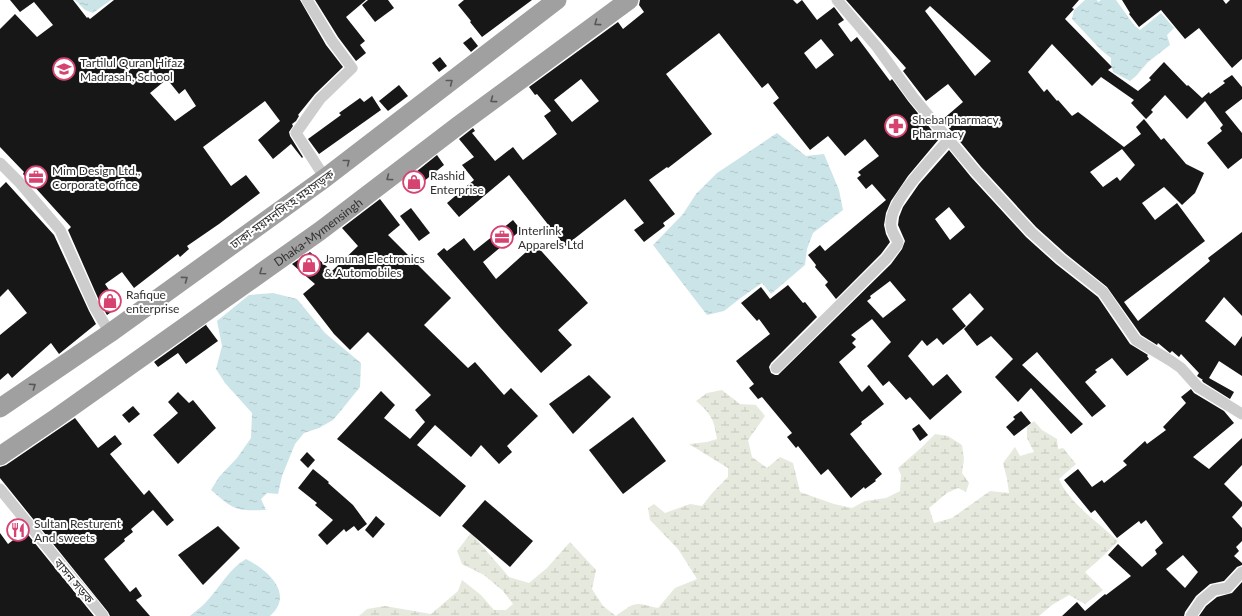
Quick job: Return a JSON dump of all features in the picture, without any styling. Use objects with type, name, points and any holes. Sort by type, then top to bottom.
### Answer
[{"type":"highway","name":"ঢাকা-ময়মনসিংহ মহাসড়ক","points":[[0,408],[110,333],[325,178],[557,0]]},
{"type":"highway","name":"Dhaka-Mymensingh","points":[[0,456],[320,232],[459,125],[629,0]]},
{"type":"street","points":[[307,0],[332,42],[352,68],[320,99],[296,133],[325,178]]},
{"type":"street","points":[[837,0],[877,47],[913,97],[976,172],[1031,232],[1061,259],[1103,292],[1136,340],[1181,368],[1198,387],[1242,414]]},
{"type":"street","points":[[776,368],[886,259],[897,245],[898,242],[892,231],[892,213],[899,199],[949,139]]},
{"type":"street","points":[[0,162],[60,230],[95,308],[110,333]]},
{"type":"street","name":"বাসন সড়ক","points":[[0,489],[103,616]]},
{"type":"street","points":[[1191,616],[1201,601],[1214,590],[1227,588],[1242,572]]},
{"type":"green space","points":[[722,390],[740,404],[756,405],[765,416],[748,440],[752,457],[767,468],[780,457],[793,463],[800,492],[834,504],[852,508],[865,501],[886,498],[900,491],[901,475],[898,468],[935,434],[948,436],[962,445],[964,459],[962,473],[969,483],[966,492],[958,488],[947,493],[929,508],[934,523],[952,518],[990,491],[1009,493],[1003,463],[1015,447],[1020,456],[1034,452],[1027,438],[1027,427],[1034,421],[1042,430],[1057,439],[1058,449],[1063,448],[1076,464],[1059,479],[1064,488],[1085,512],[1118,541],[1085,572],[1103,590],[1085,604],[1069,595],[1052,605],[1039,616],[616,616],[632,605],[636,604],[658,608],[675,588],[697,579],[678,549],[650,520],[648,508],[654,504],[665,513],[690,504],[702,506],[728,477],[728,468],[689,444],[717,439],[715,426],[711,417],[696,401],[707,393]]},
{"type":"green space","points":[[471,533],[509,577],[529,583],[547,568],[570,542],[596,570],[592,589],[603,606],[616,616],[359,616],[367,609],[385,606],[431,614],[458,591],[462,580],[481,595],[494,610],[506,610],[513,604],[503,591],[484,575],[462,564],[457,551]]},
{"type":"water","points":[[75,0],[111,0],[93,13],[85,10]]},
{"type":"water","points":[[1085,0],[1097,0],[1098,2],[1101,0],[1116,0],[1134,25],[1140,30],[1161,13],[1174,28],[1167,35],[1170,45],[1148,62],[1130,81],[1113,72],[1111,58],[1101,50],[1072,19],[1074,10]]},
{"type":"water","points":[[777,133],[806,156],[824,154],[839,190],[843,210],[813,233],[807,249],[805,265],[771,294],[762,283],[724,311],[707,315],[653,245],[683,214],[696,194],[717,173]]},
{"type":"water","points":[[273,293],[297,299],[325,333],[361,363],[360,387],[333,420],[319,428],[304,433],[295,444],[282,476],[278,494],[267,493],[261,499],[266,510],[248,510],[236,508],[230,505],[211,490],[219,477],[237,458],[251,438],[252,413],[225,383],[216,369],[222,346],[217,321],[249,295]]},
{"type":"water","points":[[246,559],[263,569],[276,583],[280,599],[277,608],[270,616],[190,616],[212,596],[225,578]]},
{"type":"building","points":[[10,0],[73,0],[87,18],[88,17],[90,19],[114,0],[300,0],[326,45],[343,67],[315,94],[298,115],[299,116],[296,121],[292,124],[293,126],[289,132],[290,136],[303,157],[302,158],[291,144],[273,159],[258,140],[280,121],[265,101],[203,147],[231,186],[246,175],[260,193],[187,246],[189,249],[180,257],[178,254],[134,288],[122,272],[105,284],[120,306],[107,315],[101,305],[68,230],[71,227],[23,174],[24,172],[0,147],[0,29],[15,14],[37,37],[53,25],[34,2],[20,12]],"holes":[[[167,79],[179,94],[185,89],[196,106],[175,121],[150,93]]]},
{"type":"building","points":[[315,0],[366,0],[346,17],[365,41],[360,45],[366,53],[356,61],[338,37]]},
{"type":"building","points":[[368,0],[388,0],[394,8],[375,22],[362,5]]},
{"type":"building","points":[[464,0],[532,0],[482,37],[458,5]]},
{"type":"building","points":[[640,0],[793,0],[797,4],[802,0],[817,20],[834,7],[844,20],[838,24],[851,42],[857,37],[890,81],[892,79],[939,139],[908,176],[891,201],[886,213],[884,225],[890,242],[881,254],[836,299],[825,285],[828,282],[815,267],[816,265],[808,255],[820,245],[825,251],[886,200],[872,184],[866,189],[857,178],[861,175],[858,172],[879,156],[865,139],[845,156],[828,136],[810,150],[773,103],[779,98],[768,83],[762,88],[719,33],[666,74],[712,134],[668,168],[667,167],[649,180],[675,214],[663,223],[665,226],[644,242],[634,230],[644,223],[625,199],[565,246],[509,175],[459,217],[447,203],[474,180],[462,165],[474,157],[459,139],[473,128],[475,131],[472,133],[495,161],[513,147],[523,160],[557,134],[544,116],[551,111],[529,87],[618,22],[623,29],[644,12],[639,5]],"holes":[[[821,39],[834,55],[816,69],[804,53]],[[581,79],[599,101],[572,122],[554,100]]]},
{"type":"building","points":[[846,0],[1079,0],[1072,8],[1074,9],[1065,19],[1112,67],[1108,70],[1138,91],[1151,80],[1149,78],[1164,62],[1187,86],[1188,85],[1202,98],[1209,92],[1210,94],[1225,83],[1223,81],[1232,75],[1242,87],[1242,99],[1225,112],[1242,133],[1242,158],[1228,169],[1207,143],[1222,131],[1220,128],[1223,125],[1205,101],[1187,119],[1165,95],[1151,110],[1153,112],[1146,119],[1131,103],[1134,100],[1101,77],[1092,86],[1052,44],[1028,72],[1044,92],[1047,89],[1072,116],[1078,112],[1124,147],[1141,134],[1136,127],[1144,119],[1161,140],[1164,138],[1186,164],[1204,173],[1195,193],[1182,205],[1164,187],[1142,203],[1155,220],[1177,203],[1205,241],[1124,302],[1138,321],[1210,261],[1208,258],[1242,232],[1242,316],[1224,297],[1205,321],[1235,346],[1242,336],[1242,376],[1219,361],[1209,378],[1234,392],[1230,399],[1203,382],[1203,380],[1197,376],[1199,373],[1181,354],[1179,357],[1172,351],[1170,353],[1158,343],[1157,345],[1141,335],[1107,287],[1066,254],[1036,227],[981,167],[942,120],[963,102],[948,84],[926,101],[903,71],[906,68]],"holes":[[[930,6],[991,61],[975,76],[925,11]],[[1122,149],[1135,165],[1120,181],[1117,177],[1103,187],[1090,172]]]},
{"type":"building","points":[[1122,0],[1223,0],[1226,4],[1230,0],[1242,0],[1242,59],[1232,68],[1199,28],[1185,39],[1161,10],[1139,27],[1129,14],[1130,13]]},
{"type":"building","points":[[471,37],[478,46],[471,52],[463,43]]},
{"type":"building","points":[[440,57],[447,66],[439,72],[432,63]]},
{"type":"building","points":[[399,85],[408,96],[388,111],[379,101]]},
{"type":"building","points":[[372,96],[381,110],[319,154],[308,139],[341,115],[339,113],[360,98],[364,102]]},
{"type":"building","points":[[949,150],[971,177],[1026,237],[1056,264],[1098,297],[1130,344],[1148,355],[1147,356],[1149,359],[1127,376],[1112,358],[1095,370],[1097,372],[1085,382],[1106,406],[1092,417],[1037,352],[1022,365],[1083,424],[1071,434],[1031,388],[1018,402],[995,377],[1013,359],[991,336],[977,346],[964,329],[984,309],[970,293],[952,309],[966,326],[943,345],[937,338],[927,346],[922,340],[908,356],[933,386],[947,374],[962,392],[930,420],[910,397],[906,400],[889,381],[883,386],[867,366],[891,342],[872,319],[851,335],[856,339],[852,343],[856,347],[839,362],[862,392],[869,385],[884,404],[861,422],[862,424],[850,434],[882,474],[875,480],[876,481],[865,489],[864,487],[851,498],[828,469],[821,475],[798,446],[796,448],[787,437],[792,433],[762,397],[758,399],[749,388],[754,384],[736,361],[770,334],[759,319],[757,321],[741,303],[761,287],[770,299],[788,285],[817,317],[771,363],[769,367],[771,373],[778,375],[891,264],[902,249],[905,241],[898,225],[899,217],[903,207],[919,184]],"holes":[[[949,207],[965,227],[950,240],[935,219]],[[890,281],[906,300],[883,318],[867,301],[871,298],[870,296]]]},
{"type":"building","points":[[437,155],[444,165],[413,190],[406,180]]},
{"type":"building","points":[[6,182],[54,235],[96,324],[59,354],[51,343],[12,378],[8,373],[0,380],[0,335],[27,313],[8,289],[0,297],[0,188]]},
{"type":"building","points":[[380,199],[400,225],[388,235],[451,298],[424,325],[468,368],[475,362],[504,395],[511,388],[538,416],[507,446],[512,452],[499,464],[481,445],[471,457],[435,425],[417,445],[466,486],[440,517],[337,439],[381,391],[395,405],[384,418],[410,439],[425,422],[415,410],[431,395],[368,332],[350,350],[334,334],[303,294],[315,284],[292,264],[310,252],[332,271],[358,246],[342,228]]},
{"type":"building","points":[[411,208],[430,233],[419,241],[400,216]]},
{"type":"building","points":[[513,220],[521,230],[483,262],[496,279],[535,244],[588,303],[558,330],[572,345],[541,373],[437,254],[444,248],[447,251],[464,238],[474,251]]},
{"type":"building","points":[[207,324],[206,325],[218,341],[186,364],[178,353],[158,367],[154,362]]},
{"type":"building","points":[[589,375],[611,397],[573,434],[549,404]]},
{"type":"building","points":[[1191,389],[1194,393],[1224,411],[1234,423],[1193,457],[1209,469],[1242,438],[1242,465],[1224,484],[1242,502],[1242,506],[1232,517],[1242,528],[1242,541],[1236,547],[1239,551],[1234,556],[1242,563],[1242,565],[1237,567],[1224,581],[1210,584],[1196,596],[1185,612],[1184,616],[1062,616],[1077,602],[1085,611],[1105,594],[1106,595],[1131,576],[1108,555],[1118,544],[1142,567],[1157,554],[1155,550],[1163,543],[1146,520],[1141,524],[1139,521],[1117,538],[1095,510],[1091,513],[1064,480],[1078,469],[1092,487],[1102,480],[1104,483],[1127,465],[1123,461],[1145,441],[1147,444],[1166,430],[1163,427],[1186,403],[1181,397]],"holes":[[[1183,555],[1198,572],[1185,588],[1166,569]]]},
{"type":"building","points":[[178,392],[189,403],[193,400],[216,428],[178,464],[153,435],[178,413],[168,402]]},
{"type":"building","points":[[133,406],[140,414],[129,423],[122,415]]},
{"type":"building","points":[[1021,411],[1031,423],[1014,436],[1006,427],[1015,419],[1013,417]]},
{"type":"building","points":[[633,417],[666,461],[623,494],[589,450]]},
{"type":"building","points":[[75,418],[98,448],[115,435],[122,444],[110,454],[144,495],[149,490],[174,520],[167,526],[153,510],[131,529],[133,532],[124,539],[125,541],[104,559],[130,592],[136,587],[142,596],[136,600],[150,616],[110,616],[0,478],[0,467],[6,465]]},
{"type":"building","points":[[919,424],[928,435],[920,441],[912,429]]},
{"type":"building","points":[[307,452],[315,460],[308,468],[300,460]]},
{"type":"building","points":[[313,469],[353,505],[367,524],[358,531],[354,526],[346,532],[344,529],[327,545],[318,535],[333,520],[315,505],[317,503],[298,488]]},
{"type":"building","points":[[485,500],[533,541],[510,567],[462,526]]},
{"type":"building","points":[[376,516],[385,524],[373,538],[365,530]]},
{"type":"building","points":[[218,526],[240,548],[203,585],[178,555]]},
{"type":"building","points":[[25,531],[94,616],[0,616],[0,533],[8,544]]},
{"type":"building","points":[[1242,582],[1242,616],[1199,616],[1206,606],[1217,597],[1232,593]]},
{"type":"place","name":"Tartilul Quran Hifaz Madrasah, School","points":[[64,69]]},
{"type":"place","name":"Sheba pharmacy, Pharmacy","points":[[896,126]]},
{"type":"place","name":"Mim Design Ltd., Corporate office","points":[[36,177]]},
{"type":"place","name":"Rashid Enterprise","points":[[414,182]]},
{"type":"place","name":"Interlink Apparels Ltd","points":[[502,237]]},
{"type":"place","name":"Jamuna Electronics & Automobiles","points":[[309,265]]},
{"type":"place","name":"Rafique enterprise","points":[[110,301]]},
{"type":"place","name":"Sultan Resturent And sweets","points":[[18,530]]}]
